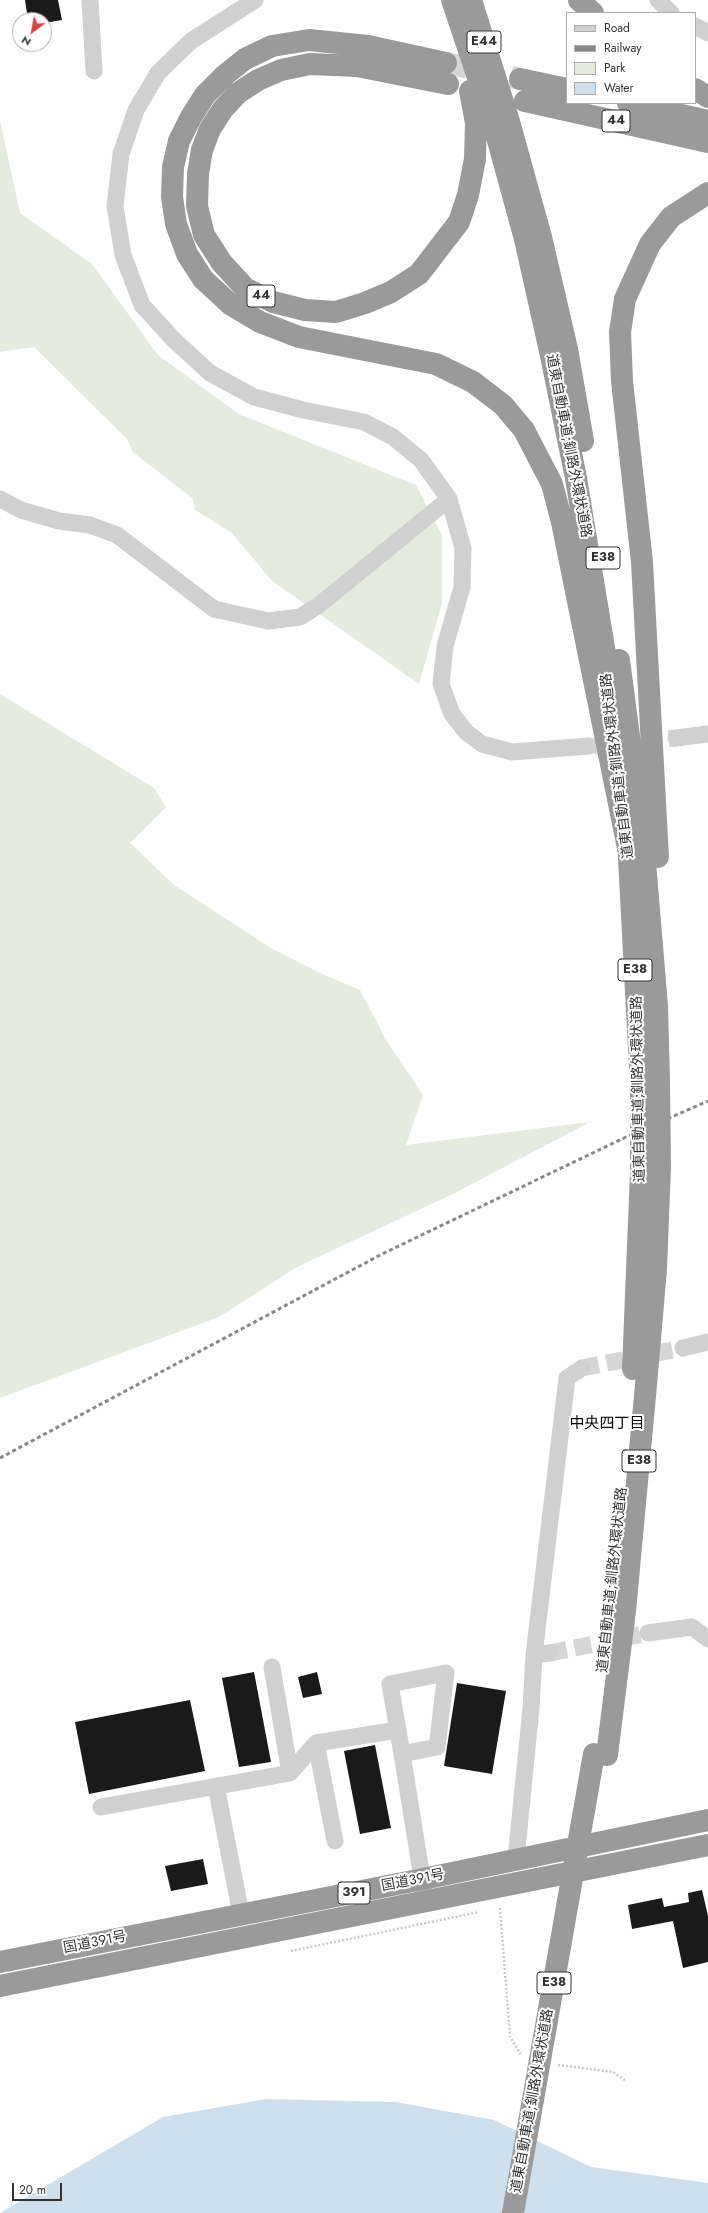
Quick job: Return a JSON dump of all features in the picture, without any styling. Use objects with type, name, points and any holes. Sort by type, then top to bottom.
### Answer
[{"type":"highway","points":[[579,0],[592,12]]},
{"type":"highway","name":"44","points":[[459,1],[476,123],[475,159],[468,194],[458,222],[419,274],[392,292],[365,303],[336,312],[305,310],[273,302],[246,288],[222,263],[204,235],[197,206],[198,174],[202,150],[210,129],[223,109],[238,93],[258,80],[281,70],[310,64],[447,73],[368,46],[309,40],[272,46],[245,59],[225,75],[205,95],[191,117],[179,142],[173,167],[172,196],[176,224],[187,254],[203,279],[230,304],[260,322],[300,337],[436,364],[479,387],[503,405],[524,430],[552,484],[562,522],[629,853]]},
{"type":"highway","name":"道東自動車道;釧路外環状道路","points":[[459,1],[541,237],[566,349],[590,476],[629,729],[644,850],[657,1006],[650,1084]]},
{"type":"highway","points":[[520,79],[566,89]]},
{"type":"highway","name":"道東自動車道;釧路外環状道路","points":[[488,82],[493,122],[525,239],[576,478],[600,614],[616,728],[650,1084],[651,1169],[656,1269],[646,1393],[625,1611],[526,2213]]},
{"type":"highway","points":[[696,90],[708,96]]},
{"type":"highway","name":"44","points":[[524,101],[708,142]]},
{"type":"highway","points":[[632,104],[708,121]]},
{"type":"highway","points":[[657,1006],[662,913],[642,562],[622,381],[620,332],[625,299],[650,244],[671,217],[708,193]]},
{"type":"highway","name":"道東自動車道;釧路外環状道路","points":[[513,2213],[601,1754]]},
{"type":"highway","name":"国道391号","points":[[0,1962],[423,1879],[708,1820]]},
{"type":"highway","name":"国道391号","points":[[0,1986],[708,1845]]},
{"type":"street","points":[[90,0],[94,71]]},
{"type":"street","points":[[255,0],[191,40],[158,73],[136,110],[121,154],[115,206],[123,255],[142,305],[174,340],[210,373],[254,397],[303,410],[364,422],[393,437],[421,460],[449,499],[463,548],[462,586],[445,646],[441,684],[452,714],[466,732],[482,744],[512,752],[589,746]]},
{"type":"street","points":[[658,0],[670,12]]},
{"type":"street","points":[[696,27],[708,33]]},
{"type":"street","points":[[0,499],[21,510],[59,521],[90,525],[117,535],[214,609],[268,622],[300,618],[319,605],[449,499]]},
{"type":"street","points":[[676,738],[708,734]]},
{"type":"street","points":[[683,1348],[708,1342]]},
{"type":"street","points":[[516,1859],[531,1708],[542,1654],[567,1378],[582,1368]]},
{"type":"street","points":[[648,1633],[692,1627],[708,1639]]},
{"type":"street","points":[[272,1667],[290,1773]]},
{"type":"street","points":[[402,1754],[437,1747],[446,1673],[390,1684],[427,1902]]},
{"type":"street","points":[[101,1807],[290,1773],[316,1743],[398,1730]]},
{"type":"street","points":[[316,1743],[335,1841]]},
{"type":"street","points":[[216,1786],[241,1914]]},
{"type":"green space","points":[[0,120],[20,213],[92,264],[158,355],[239,414],[416,485],[442,535],[442,603],[419,684],[272,581],[232,533],[195,510],[193,499],[133,452],[127,439],[34,347],[0,352]]},
{"type":"green space","points":[[0,694],[154,788],[166,807],[130,843],[174,885],[271,948],[320,973],[360,990],[386,1040],[423,1095],[406,1145],[590,1122],[455,1193],[297,1267],[219,1317],[0,1398]]},
{"type":"water","points":[[266,2099],[396,2102],[494,2120],[591,2167],[708,2183],[708,2213],[0,2213],[163,2117]]},
{"type":"building","points":[[25,0],[58,0],[62,20],[52,22],[52,12],[27,12]]},
{"type":"building","points":[[254,1672],[271,1762],[239,1767],[222,1678]]},
{"type":"building","points":[[317,1672],[322,1694],[303,1698],[298,1677]]},
{"type":"building","points":[[457,1683],[506,1691],[492,1774],[444,1766]]},
{"type":"building","points":[[190,1700],[205,1771],[89,1794],[75,1722]]},
{"type":"building","points":[[375,1745],[391,1828],[360,1834],[344,1751]]},
{"type":"building","points":[[203,1859],[208,1884],[171,1891],[165,1866]]},
{"type":"building","points":[[702,1890],[708,1916],[708,1962],[683,1968],[673,1921],[632,1929],[628,1905],[662,1898],[664,1907],[689,1902],[688,1893]]},
{"type":"tunnel","points":[[446,63],[520,79]]},
{"type":"tunnel","points":[[594,746],[676,738]]},
{"type":"tunnel","points":[[582,1368],[683,1348]]},
{"type":"tunnel","points":[[550,1653],[648,1633]]},
{"type":"railway","points":[[0,1458],[382,1254],[624,1138],[708,1101]]},
{"type":"district","name":"中央四丁目","points":[[607,1424]]}]
